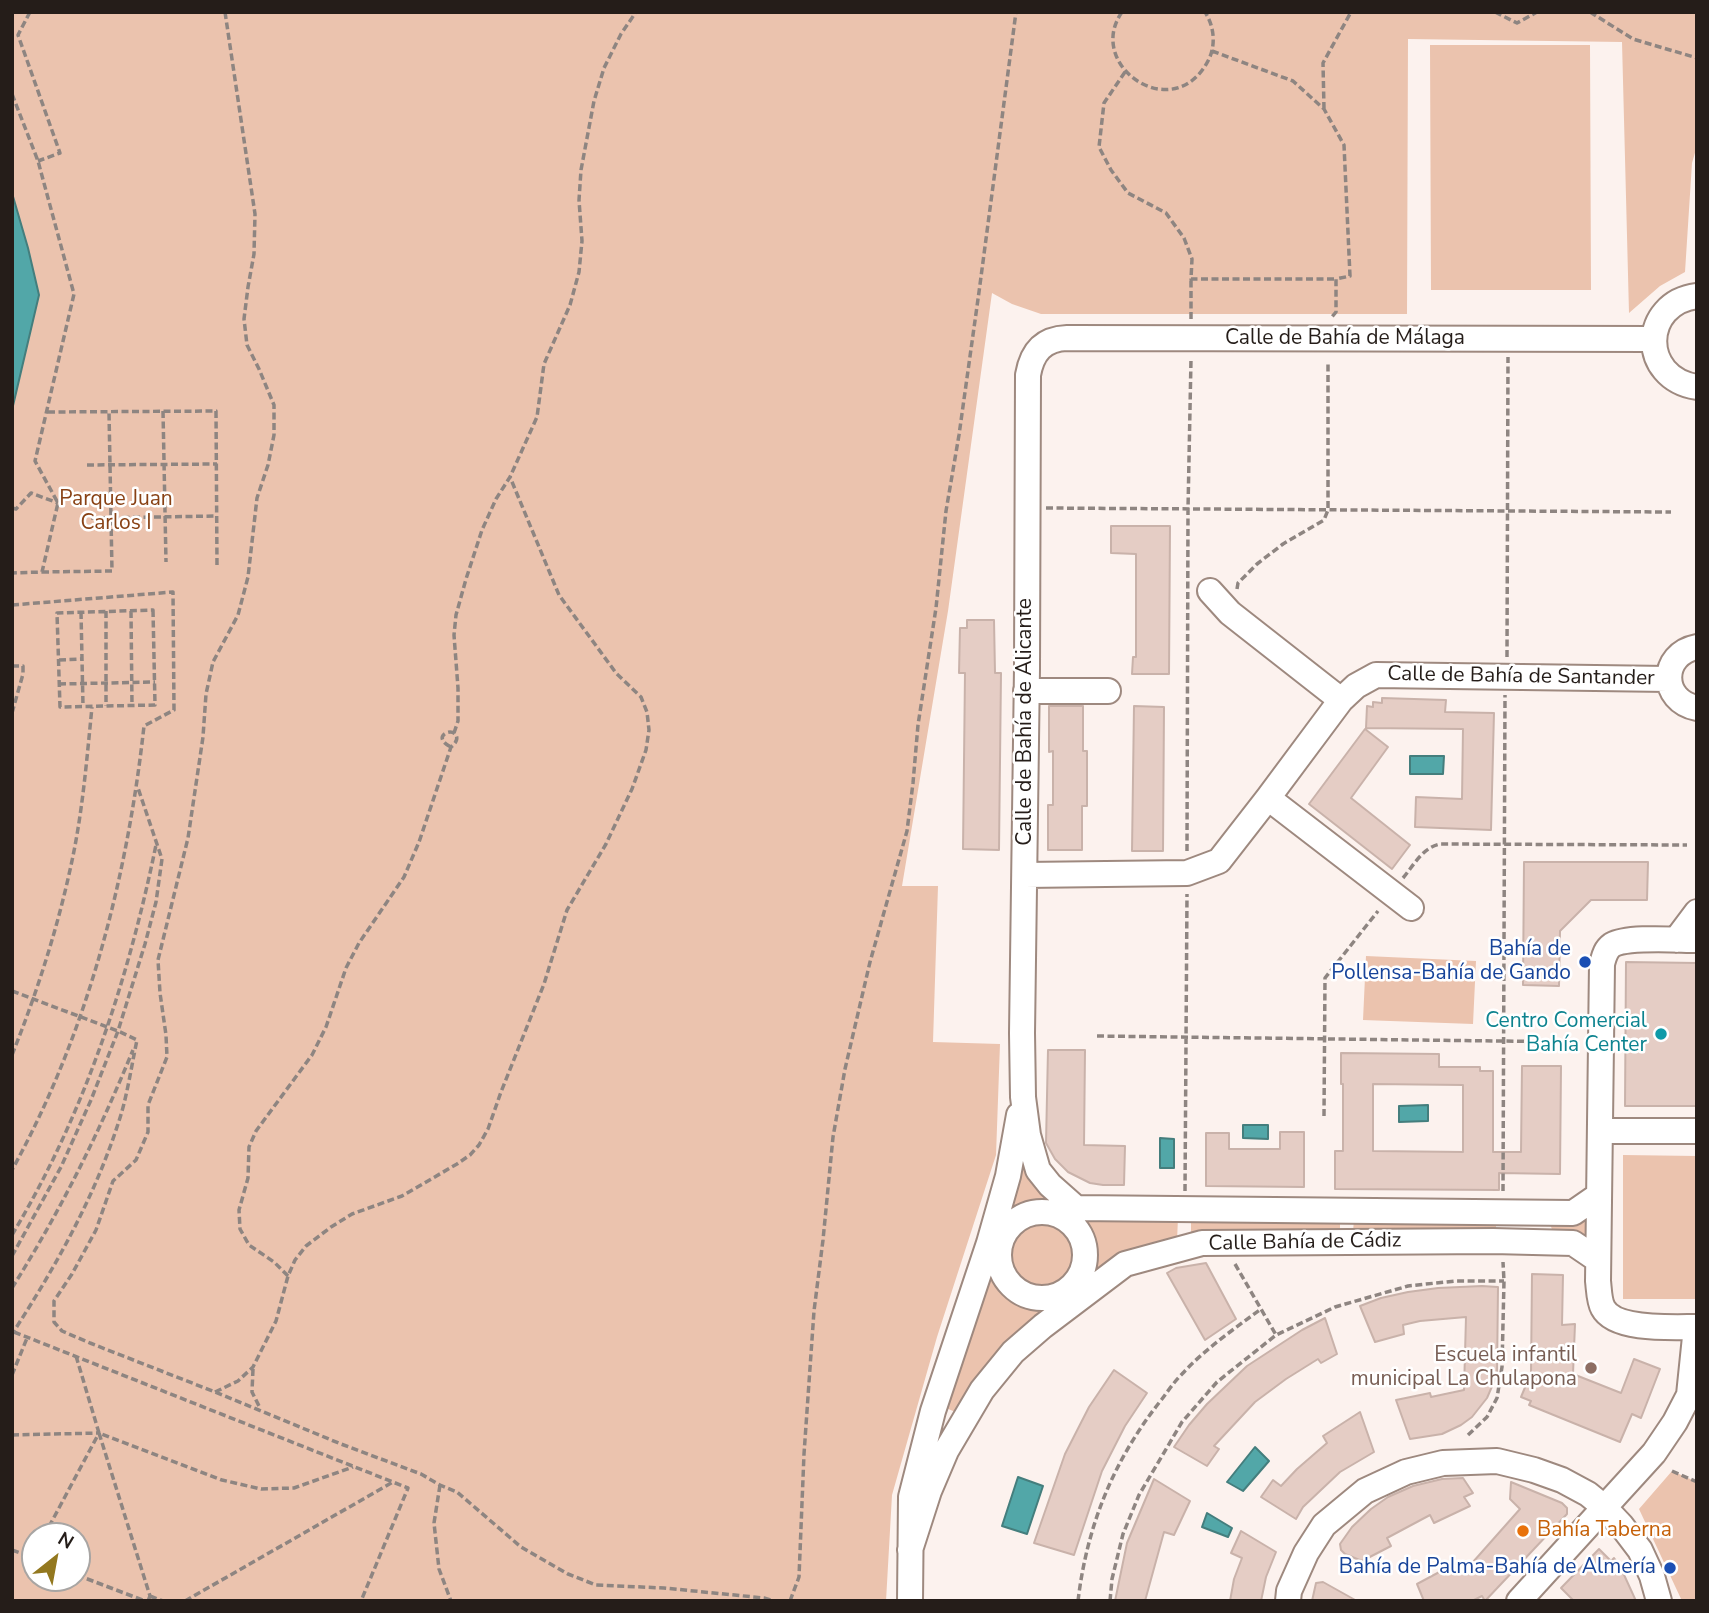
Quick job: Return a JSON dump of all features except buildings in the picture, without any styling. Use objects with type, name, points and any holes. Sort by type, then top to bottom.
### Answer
[{"type":"street","points":[[1697,296],[1687,297],[1665,311],[1658,323],[1654,339],[1660,365],[1670,377],[1683,385],[1697,387]]},
{"type":"street","name":"Calle de Bahía de Málaga","points":[[1039,349],[1054,339],[1067,338],[1654,339]]},
{"type":"street","name":"Calle de Bahía de Alicante","points":[[1039,349],[1030,361],[1028,375],[1023,1097],[1028,1135],[1038,1170],[1072,1214]]},
{"type":"street","points":[[1210,591],[1230,613],[1341,700]]},
{"type":"street","points":[[1697,647],[1675,659],[1668,679],[1675,696],[1682,703],[1697,708]]},
{"type":"street","name":"Calle de Bahía de Santander","points":[[1025,875],[1187,873],[1219,861],[1341,700],[1356,686],[1376,675],[1668,679]]},
{"type":"street","points":[[1026,691],[1108,691]]},
{"type":"street","points":[[1269,798],[1411,908]]},
{"type":"street","points":[[1518,1601],[1654,1453],[1689,1395],[1696,1327],[1630,1325],[1609,1316],[1602,1307],[1598,1259],[1602,964],[1610,946],[1625,941],[1687,940],[1697,912]]},
{"type":"street","name":"Calle de Bahía de Alicante","points":[[994,1245],[1023,1097]]},
{"type":"street","points":[[1601,1131],[1697,1132]]},
{"type":"street","name":"Calle Bahía de Cádiz","points":[[1072,1214],[1573,1213],[1600,1195]]},
{"type":"street","points":[[1027,1214],[1072,1214],[1084,1242],[1086,1256],[1072,1296],[1040,1298],[1026,1295],[1013,1287],[1004,1276],[994,1245],[1014,1222],[1027,1214]]},
{"type":"street","name":"Calle Bahía de Cádiz","points":[[910,1550],[929,1491],[946,1451],[982,1390],[1013,1352],[1072,1296],[1125,1264],[1202,1243],[1573,1243],[1598,1259]]},
{"type":"street","name":"Calle Bahía de Cádiz","points":[[910,1601],[911,1497],[933,1411],[994,1245]]},
{"type":"street","points":[[1288,1601],[1289,1591],[1306,1553],[1324,1525],[1365,1491],[1406,1472],[1443,1464],[1497,1461],[1562,1480],[1588,1494],[1604,1507],[1640,1550],[1652,1576],[1659,1601]]},
{"type":"path","points":[[30,12],[18,35],[60,153],[38,161]]},
{"type":"path","points":[[225,12],[255,214],[254,254],[244,319],[247,345],[274,405],[274,435],[257,498],[245,589],[238,615],[213,662],[206,694],[203,737],[188,838],[158,960],[167,1057],[148,1105],[148,1132],[136,1160],[113,1181],[96,1230],[54,1301],[54,1322],[62,1331],[90,1343],[421,1474],[457,1492],[521,1547],[568,1574],[596,1585],[664,1588],[774,1601]]},
{"type":"path","points":[[454,733],[458,721],[454,635],[456,615],[482,530],[537,417],[544,364],[570,305],[579,272],[582,241],[579,200],[581,170],[594,101],[604,68],[621,34],[636,12]]},
{"type":"path","points":[[790,1601],[799,1577],[803,1454],[814,1311],[833,1137],[845,1069],[870,962],[907,831],[946,511],[959,435],[1016,12]]},
{"type":"path","points":[[1122,12],[1114,35],[1115,52],[1125,72],[1139,83],[1156,89],[1173,89],[1190,83],[1203,71],[1213,51],[1213,34],[1205,12]]},
{"type":"path","points":[[1324,109],[1323,63],[1351,12]]},
{"type":"path","points":[[1495,12],[1517,23],[1537,12]]},
{"type":"path","points":[[1590,12],[1633,39],[1697,58]]},
{"type":"path","points":[[1191,279],[1336,279],[1350,276],[1345,145],[1324,109],[1293,81],[1213,51]]},
{"type":"path","points":[[1125,72],[1104,103],[1099,147],[1111,170],[1128,193],[1166,214],[1184,239],[1192,259],[1191,319]]},
{"type":"path","points":[[12,94],[38,161],[74,294],[35,461],[58,503],[42,572]]},
{"type":"path","points":[[1330,320],[1336,312],[1336,279]]},
{"type":"path","points":[[1187,850],[1191,353]]},
{"type":"path","points":[[1507,659],[1508,355]]},
{"type":"path","points":[[1237,591],[1238,583],[1257,564],[1283,544],[1324,520],[1328,510],[1328,361]]},
{"type":"path","points":[[163,411],[166,562]]},
{"type":"path","points":[[48,412],[216,411],[217,565]]},
{"type":"path","points":[[12,573],[112,571],[109,412]]},
{"type":"path","points":[[87,465],[216,464]]},
{"type":"path","points":[[215,1392],[238,1381],[253,1367],[276,1321],[295,1260],[306,1247],[352,1214],[402,1196],[457,1164],[479,1145],[488,1129],[544,984],[567,910],[606,845],[632,789],[646,750],[649,730],[647,712],[641,697],[616,673],[559,595],[510,477]]},
{"type":"path","points":[[14,508],[31,493],[58,503]]},
{"type":"path","points":[[1045,508],[1671,512]]},
{"type":"path","points":[[91,518],[217,516]]},
{"type":"path","points":[[12,605],[173,592],[174,710],[144,726],[137,787],[114,904],[80,1018],[53,1087],[12,1171]]},
{"type":"path","points":[[153,610],[155,705],[60,706],[57,613],[131,611],[153,610]]},
{"type":"path","points":[[106,611],[106,706]]},
{"type":"path","points":[[131,611],[132,705]]},
{"type":"path","points":[[81,612],[83,706]]},
{"type":"path","points":[[58,660],[82,660]]},
{"type":"path","points":[[12,666],[23,666],[23,674],[12,713]]},
{"type":"path","points":[[59,684],[155,682]]},
{"type":"path","points":[[1503,1202],[1505,690]]},
{"type":"path","points":[[12,1055],[34,1000],[56,928],[73,855],[85,781],[92,706]]},
{"type":"path","points":[[450,747],[446,746],[442,738],[449,732],[454,733]]},
{"type":"path","points":[[288,1276],[274,1262],[249,1245],[240,1229],[239,1210],[248,1178],[249,1147],[256,1131],[312,1055],[326,1027],[346,968],[359,943],[404,877],[419,842],[450,747],[457,741],[454,733]]},
{"type":"path","points":[[12,1256],[61,1167],[91,1100],[118,1031],[145,944],[156,902],[162,859],[137,787]]},
{"type":"path","points":[[12,1235],[54,1157],[83,1093],[108,1027],[140,919],[156,845]]},
{"type":"path","points":[[1400,883],[1424,851],[1432,846],[1687,845]]},
{"type":"path","points":[[1185,1196],[1187,884]]},
{"type":"path","points":[[1324,1116],[1325,978],[1378,911]]},
{"type":"path","points":[[12,982],[13,992],[137,1040]]},
{"type":"path","points":[[1097,1036],[1577,1042]]},
{"type":"path","points":[[12,1288],[42,1241],[77,1176],[109,1109],[137,1040]]},
{"type":"path","points":[[137,1040],[119,1122],[90,1199],[41,1289],[13,1333],[408,1488],[360,1601]]},
{"type":"path","points":[[1231,1256],[1276,1335]]},
{"type":"path","points":[[1468,1435],[1487,1417],[1497,1398],[1502,1367],[1502,1256]]},
{"type":"path","points":[[1111,1601],[1112,1578],[1126,1524],[1139,1495],[1182,1422],[1217,1382],[1276,1335],[1335,1307],[1408,1286],[1455,1281],[1504,1281]]},
{"type":"path","points":[[1078,1601],[1084,1560],[1098,1510],[1119,1463],[1139,1430],[1182,1374],[1223,1336],[1261,1309]]},
{"type":"path","points":[[12,1375],[27,1338]]},
{"type":"path","points":[[76,1356],[148,1599]]},
{"type":"path","points":[[253,1367],[252,1392],[261,1410]]},
{"type":"path","points":[[51,1522],[99,1433]]},
{"type":"path","points":[[12,1435],[99,1433],[222,1480],[261,1489],[294,1488],[354,1466]]},
{"type":"path","points":[[1672,1471],[1697,1482]]},
{"type":"path","points":[[185,1601],[393,1482]]},
{"type":"path","points":[[440,1485],[434,1523],[439,1570],[451,1601]]},
{"type":"path","points":[[91,1580],[148,1599],[163,1601]]},
{"type":"green space","name":"Parque Juan Carlos I","points":[[12,12],[1697,12],[1697,146],[1692,163],[1685,272],[1660,286],[1629,313],[1622,42],[1408,39],[1407,314],[1041,314],[1012,304],[992,293],[948,611],[902,886],[938,886],[933,1042],[1000,1044],[996,1155],[937,1337],[892,1495],[886,1601],[12,1601]]},
{"type":"green space","points":[[1430,45],[1590,45],[1591,290],[1431,290]]},
{"type":"green space","points":[[1366,956],[1476,961],[1473,1024],[1363,1020]]},
{"type":"green space","points":[[1021,1154],[1056,1203],[1050,1208],[1033,1208],[1009,1219],[1006,1218]]},
{"type":"green space","points":[[1623,1155],[1697,1156],[1697,1299],[1623,1299]]},
{"type":"green space","points":[[1590,1215],[1589,1238],[1573,1233],[1553,1233],[1549,1220]]},
{"type":"green space","points":[[1043,1217],[1057,1220],[1070,1228],[1078,1241],[1081,1255],[1078,1269],[1070,1282],[1057,1290],[1043,1293],[1029,1290],[1016,1282],[1008,1269],[1005,1255],[1008,1241],[1016,1228],[1029,1220]]},
{"type":"green space","points":[[1178,1218],[1177,1241],[1094,1271],[1090,1269],[1088,1242],[1079,1223],[1081,1219]]},
{"type":"green space","points":[[1191,1218],[1340,1219],[1340,1232],[1191,1237]]},
{"type":"green space","points":[[1354,1219],[1496,1220],[1496,1233],[1353,1232]]},
{"type":"green space","points":[[995,1260],[1000,1276],[1015,1294],[1029,1301],[1055,1304],[960,1414],[939,1405]]},
{"type":"green space","points":[[1672,1471],[1697,1482],[1697,1601],[1682,1601],[1639,1509]]},
{"type":"water","points":[[12,193],[39,295],[12,410]]},
{"type":"water","points":[[1410,756],[1444,756],[1443,774],[1410,774]]},
{"type":"water","points":[[1428,1105],[1428,1121],[1399,1122],[1399,1106]]},
{"type":"water","points":[[1243,1125],[1268,1125],[1268,1139],[1243,1138]]},
{"type":"water","points":[[1160,1138],[1174,1139],[1174,1168],[1160,1168]]},
{"type":"water","points":[[1255,1447],[1269,1461],[1243,1491],[1227,1482]]},
{"type":"water","points":[[1018,1477],[1043,1486],[1027,1534],[1002,1526]]},
{"type":"water","points":[[1207,1513],[1232,1528],[1228,1537],[1202,1527]]},
{"type":"place","name":"Bahía de Pollensa-Bahía de Gando","points":[[1585,962]]},
{"type":"place","name":"Centro Comercial Bahía Center","points":[[1661,1034]]},
{"type":"place","name":"Escuela infantil municipal La Chulapona","points":[[1591,1368]]},
{"type":"place","name":"Bahía Taberna","points":[[1523,1531]]},
{"type":"place","name":"Bahía de Palma-Bahía de Almería","points":[[1670,1568]]}]
